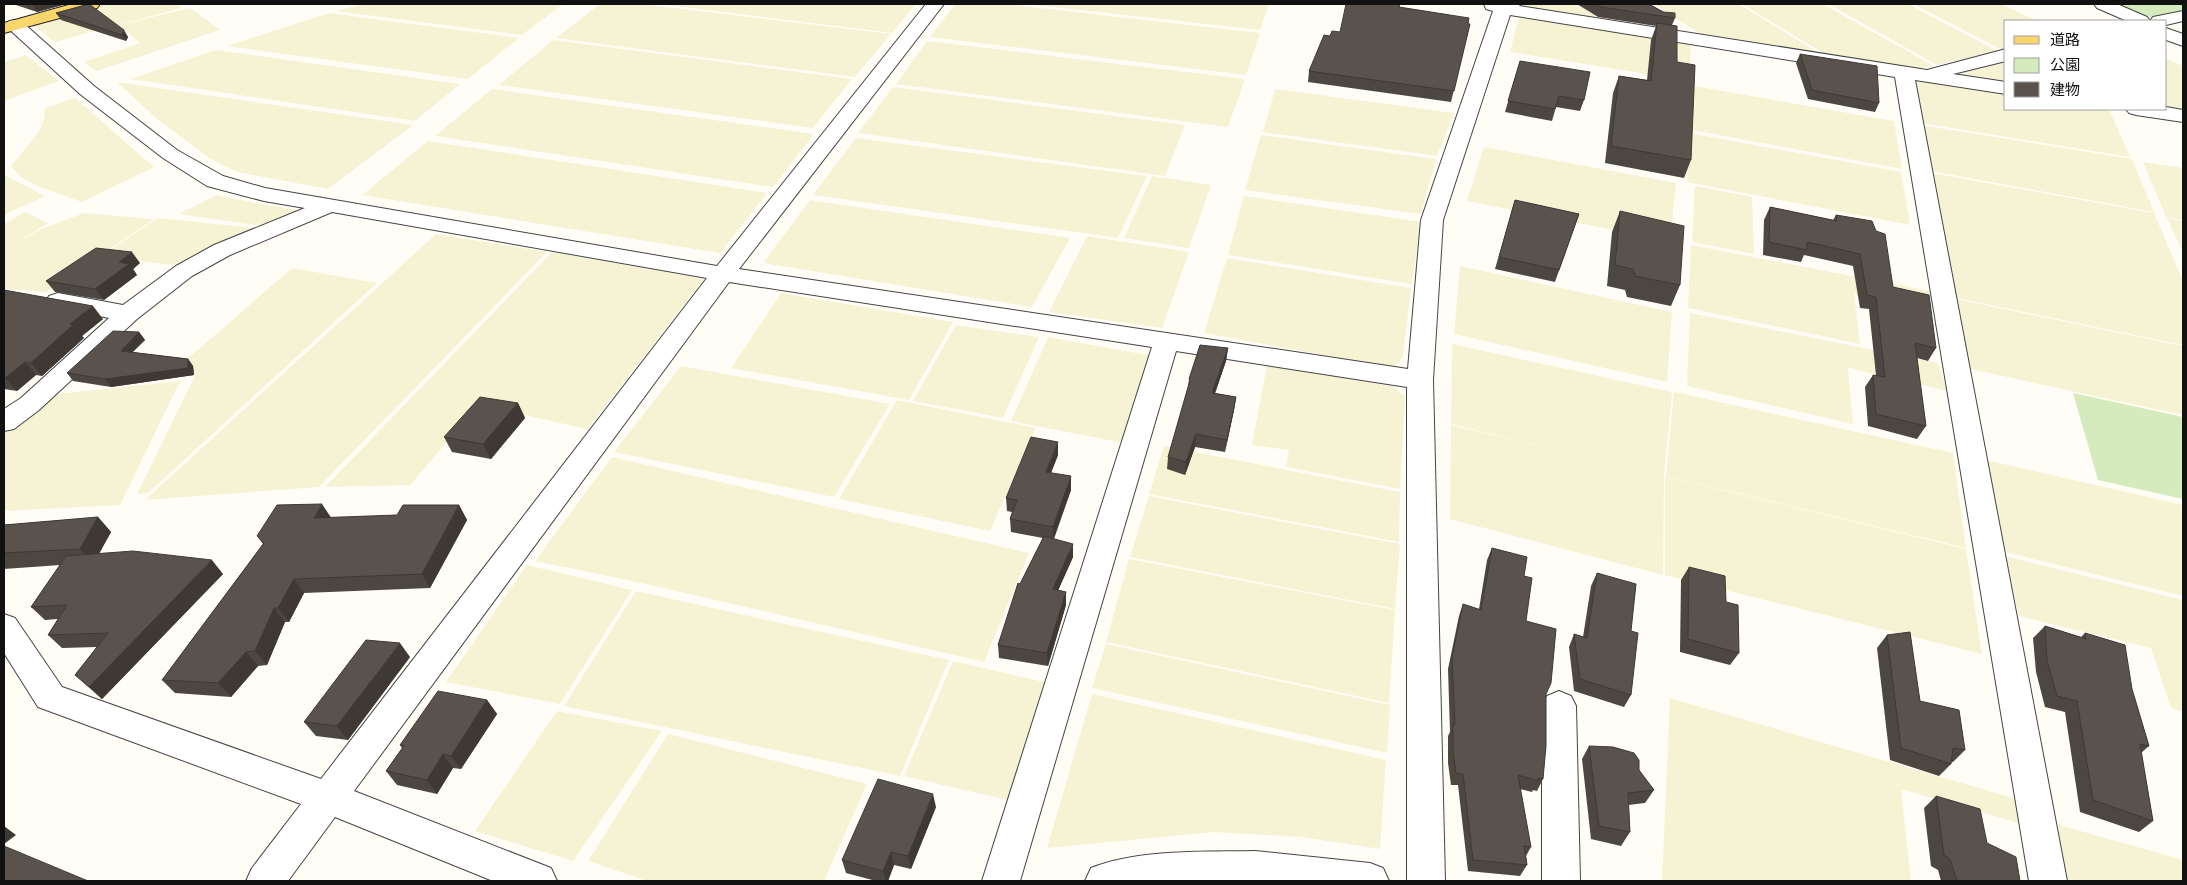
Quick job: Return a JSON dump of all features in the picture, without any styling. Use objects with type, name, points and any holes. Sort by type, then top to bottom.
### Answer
[{"type":"main road","points":[[9,26],[91,4]]},
{"type":"street","points":[[265,881],[723,274],[935,4]]},
{"type":"street","points":[[2103,4],[2139,20]]},
{"type":"street","points":[[1426,881],[1420,380],[1432,220],[1501,6],[1608,27],[2004,88]]},
{"type":"street","points":[[2164,20],[2183,16]]},
{"type":"street","points":[[9,26],[87,90],[170,154],[215,181],[264,194],[723,274],[1420,380]]},
{"type":"street","points":[[2167,33],[2183,41]]},
{"type":"street","points":[[1917,74],[2004,55]]},
{"type":"street","points":[[1917,74],[2048,881]]},
{"type":"street","points":[[2143,110],[2183,116]]},
{"type":"street","points":[[4,422],[30,404],[128,314],[184,271],[222,250],[331,205]]},
{"type":"street","points":[[33,297],[128,314]]},
{"type":"street","points":[[1001,881],[1166,342]]},
{"type":"street","points":[[4,627],[50,696],[328,798],[538,881]]},
{"type":"street","points":[[1559,706],[1561,881]]},
{"type":"street","points":[[1104,881],[1175,870],[1255,869],[1370,881]]},
{"type":"shaded area","points":[[102,4],[176,4],[182,8],[54,42],[32,23]]},
{"type":"shaded area","points":[[364,4],[563,4],[522,35],[335,11]]},
{"type":"shaded area","points":[[600,4],[641,4],[891,34],[855,77],[556,38]]},
{"type":"shaded area","points":[[659,4],[916,4],[892,33]]},
{"type":"shaded area","points":[[955,4],[1005,4],[1260,33],[1246,75],[930,37]]},
{"type":"shaded area","points":[[1026,4],[1269,4],[1260,30]]},
{"type":"shaded area","points":[[1520,4],[1578,4],[1607,24],[1518,7]]},
{"type":"shaded area","points":[[1654,4],[1739,4],[1822,55],[1705,37]]},
{"type":"shaded area","points":[[1742,4],[1823,4],[1934,66],[1913,69],[1828,56]]},
{"type":"shaded area","points":[[1828,4],[1908,4],[1998,51],[1937,65]]},
{"type":"shaded area","points":[[1913,4],[2002,4],[2035,20],[2004,20],[2004,51]]},
{"type":"shaded area","points":[[190,8],[220,30],[97,71],[84,62],[140,43],[119,25]]},
{"type":"shaded area","points":[[329,13],[519,38],[468,79],[227,46]]},
{"type":"shaded area","points":[[1519,17],[1691,43],[1689,81],[1510,52]]},
{"type":"shaded area","points":[[553,40],[852,79],[813,128],[499,85]]},
{"type":"shaded area","points":[[927,41],[1245,79],[1228,127],[896,84]]},
{"type":"shaded area","points":[[216,50],[460,84],[415,121],[130,79]]},
{"type":"shaded area","points":[[26,55],[59,81],[4,101],[4,62]]},
{"type":"shaded area","points":[[2167,58],[2180,65],[2183,64],[2183,110],[2167,109]]},
{"type":"shaded area","points":[[2004,62],[2004,85],[1956,77],[1954,73]]},
{"type":"shaded area","points":[[1919,79],[2004,94],[2004,110],[2110,111],[2130,157],[1921,123],[1913,81]]},
{"type":"shaded area","points":[[117,82],[413,125],[328,189],[237,172],[209,158],[157,119]]},
{"type":"shaded area","points":[[1694,86],[1894,121],[1902,169],[1692,130]]},
{"type":"shaded area","points":[[893,87],[1185,125],[1165,176],[858,133]]},
{"type":"shaded area","points":[[492,89],[814,134],[773,187],[435,136]]},
{"type":"shaded area","points":[[1275,89],[1454,113],[1437,156],[1263,132]]},
{"type":"shaded area","points":[[75,98],[154,167],[82,202],[37,186],[20,176],[11,166],[38,133],[44,120],[45,108]]},
{"type":"shaded area","points":[[1920,125],[2132,159],[2154,212],[1931,171]]},
{"type":"shaded area","points":[[1689,133],[1901,172],[1910,225],[1687,182]]},
{"type":"shaded area","points":[[1261,135],[1436,159],[1421,214],[1245,190]]},
{"type":"shaded area","points":[[856,138],[1147,176],[1118,238],[813,195]]},
{"type":"shaded area","points":[[428,141],[767,193],[720,253],[362,195]]},
{"type":"shaded area","points":[[1484,147],[1676,183],[1670,241],[1467,201]]},
{"type":"shaded area","points":[[2143,162],[2183,168],[2183,220],[2166,217]]},
{"type":"shaded area","points":[[1931,173],[2154,213],[2183,281],[2183,345],[1956,298]]},
{"type":"shaded area","points":[[4,175],[45,196],[4,215]]},
{"type":"shaded area","points":[[1152,176],[1211,185],[1189,248],[1124,238]]},
{"type":"shaded area","points":[[1695,186],[1752,197],[1754,254],[1692,242]]},
{"type":"shaded area","points":[[217,195],[298,210],[262,226],[179,214]]},
{"type":"shaded area","points":[[1244,196],[1421,222],[1412,284],[1228,255]]},
{"type":"shaded area","points":[[810,200],[1070,238],[1032,307],[763,263]]},
{"type":"shaded area","points":[[25,212],[48,223],[15,244],[41,229],[84,213],[154,219],[46,292],[4,289],[4,224]]},
{"type":"shaded area","points":[[158,218],[253,228],[173,265],[101,256]]},
{"type":"shaded area","points":[[2167,218],[2183,221],[2183,253]]},
{"type":"shaded area","points":[[436,234],[547,252],[319,487],[145,500]]},
{"type":"shaded area","points":[[1087,236],[1189,252],[1162,328],[1049,312]]},
{"type":"shaded area","points":[[1691,245],[1930,291],[1933,309],[1854,293],[1860,344],[1688,308]]},
{"type":"shaded area","points":[[552,252],[704,279],[587,429],[479,405],[410,485],[325,487]]},
{"type":"shaded area","points":[[1227,258],[1411,288],[1403,356],[1394,368],[1204,333]]},
{"type":"shaded area","points":[[1460,266],[1672,312],[1667,382],[1454,334]]},
{"type":"shaded area","points":[[292,268],[377,283],[148,493],[137,494],[196,374],[170,374]]},
{"type":"shaded area","points":[[781,293],[953,322],[909,400],[731,368]]},
{"type":"shaded area","points":[[1956,299],[2183,346],[2183,415],[1970,369]]},
{"type":"shaded area","points":[[1690,313],[1938,363],[1947,391],[1848,368],[1853,424],[1687,386]]},
{"type":"shaded area","points":[[956,325],[1039,337],[1003,418],[913,401]]},
{"type":"shaded area","points":[[1048,337],[1153,356],[1123,443],[1011,421]]},
{"type":"shaded area","points":[[1452,344],[1672,392],[1664,476],[1663,575],[1450,519],[1451,425],[1556,450],[1451,424]]},
{"type":"shaded area","points":[[1267,365],[1392,386],[1405,396],[1400,489],[1286,467],[1289,450],[1252,445]]},
{"type":"shaded area","points":[[681,366],[890,404],[834,497],[614,452]]},
{"type":"shaded area","points":[[180,381],[120,505],[4,511],[4,429],[57,394]]},
{"type":"shaded area","points":[[1674,392],[1953,453],[1966,548],[1666,476]]},
{"type":"shaded area","points":[[897,400],[1036,428],[990,531],[839,499]]},
{"type":"shaded area","points":[[1164,446],[1400,492],[1399,542],[1149,494]]},
{"type":"shaded area","points":[[612,457],[1029,553],[984,662],[637,582],[535,561]]},
{"type":"shaded area","points":[[1986,460],[2183,505],[2183,596],[2005,552]]},
{"type":"shaded area","points":[[1665,476],[1966,549],[1982,654],[1665,575]]},
{"type":"shaded area","points":[[1149,496],[1400,544],[1395,609],[1130,557]]},
{"type":"shaded area","points":[[2005,556],[2183,600],[2183,712],[2171,708],[2151,648],[2019,616]]},
{"type":"shaded area","points":[[1129,559],[1395,610],[1389,703],[1106,642]]},
{"type":"shaded area","points":[[527,565],[632,590],[560,704],[446,682]]},
{"type":"shaded area","points":[[636,591],[949,660],[900,776],[564,706]]},
{"type":"shaded area","points":[[1106,644],[1390,705],[1387,753],[1092,688]]},
{"type":"shaded area","points":[[953,661],[1048,683],[1012,801],[904,776]]},
{"type":"shaded area","points":[[1092,694],[1386,760],[1380,849],[1302,837],[1213,832],[1047,848]]},
{"type":"shaded area","points":[[1670,698],[2020,800],[2025,825],[1901,789],[1911,881],[1662,881]]},
{"type":"shaded area","points":[[557,711],[662,731],[573,861],[475,831]]},
{"type":"shaded area","points":[[668,734],[867,784],[824,881],[647,881],[588,861]]},
{"type":"shaded area","points":[[2056,824],[2183,860],[2183,881],[2066,881]]},
{"type":"green space","points":[[2109,4],[2183,4],[2183,12],[2145,18],[2130,14]]},
{"type":"green space","points":[[2073,393],[2183,417],[2183,499],[2098,480]]},
{"type":"building","points":[[89,4],[124,30],[122,35],[56,13]]},
{"type":"building","points":[[1346,4],[1400,4],[1399,7],[1469,18],[1468,24],[1470,24],[1454,91],[1309,71],[1324,35],[1330,36],[1332,31],[1340,32]]},
{"type":"building","points":[[1596,4],[1649,4],[1663,12],[1675,13],[1675,18],[1601,7]]},
{"type":"building","points":[[1657,23],[1677,26],[1677,62],[1695,65],[1691,160],[1611,146],[1619,76],[1651,81]]},
{"type":"building","points":[[1800,54],[1877,66],[1879,103],[1812,90]]},
{"type":"building","points":[[1520,61],[1590,72],[1584,100],[1559,96],[1555,109],[1508,101]]},
{"type":"building","points":[[1515,200],[1579,214],[1559,270],[1499,257]]},
{"type":"building","points":[[1770,207],[1837,221],[1836,215],[1872,221],[1876,231],[1885,234],[1893,287],[1929,295],[1936,348],[1915,343],[1926,426],[1876,414],[1873,375],[1885,377],[1876,297],[1867,295],[1860,254],[1807,242],[1807,250],[1769,242]]},
{"type":"building","points":[[1620,211],[1684,226],[1680,285],[1635,276],[1633,269],[1615,265]]},
{"type":"building","points":[[96,248],[132,252],[119,262],[129,264],[95,289],[46,281]]},
{"type":"building","points":[[4,290],[93,306],[70,324],[73,325],[31,363],[25,362],[5,378]]},
{"type":"building","points":[[113,331],[139,332],[121,351],[188,359],[188,368],[105,379],[67,373]]},
{"type":"building","points":[[1200,345],[1228,348],[1212,393],[1236,397],[1227,440],[1196,434],[1186,462],[1168,457]]},
{"type":"building","points":[[480,397],[518,403],[483,444],[444,437]]},
{"type":"building","points":[[1031,437],[1058,442],[1046,472],[1071,476],[1053,527],[1010,519],[1017,500],[1006,498]]},
{"type":"building","points":[[322,504],[314,518],[397,515],[403,505],[459,505],[422,574],[294,579],[278,608],[274,608],[255,651],[246,652],[218,683],[162,680],[264,543],[257,536],[277,505]]},
{"type":"building","points":[[98,517],[80,549],[4,553],[4,525]]},
{"type":"building","points":[[1044,536],[1073,544],[1053,589],[1066,592],[1047,653],[998,645],[1018,583],[1020,584]]},
{"type":"building","points":[[1492,548],[1527,557],[1524,576],[1532,578],[1526,621],[1556,629],[1551,683],[1546,694],[1546,746],[1543,779],[1538,778],[1538,781],[1518,775],[1531,847],[1524,846],[1527,865],[1473,860],[1463,774],[1456,773],[1453,752],[1453,724],[1455,725],[1452,657],[1463,604],[1481,610]]},
{"type":"building","points":[[133,551],[212,560],[89,687],[75,675],[108,633],[48,635],[67,605],[31,607],[66,556]]},
{"type":"building","points":[[1689,567],[1725,576],[1726,602],[1738,605],[1739,653],[1688,639]]},
{"type":"building","points":[[1597,573],[1636,584],[1631,631],[1638,633],[1631,695],[1580,679],[1574,634],[1587,638]]},
{"type":"building","points":[[2045,626],[2086,639],[2085,633],[2125,645],[2132,689],[2149,746],[2140,744],[2153,821],[2093,800],[2077,701],[2057,696],[2047,660]]},
{"type":"building","points":[[1910,632],[1920,701],[1959,710],[1965,750],[1953,748],[1951,764],[1901,748],[1887,635]]},
{"type":"building","points":[[366,640],[400,643],[337,726],[304,722]]},
{"type":"building","points":[[438,691],[487,700],[451,756],[443,754],[427,780],[386,771],[404,746],[400,745]]},
{"type":"building","points":[[1589,746],[1613,747],[1634,753],[1639,760],[1639,770],[1654,790],[1628,793],[1630,832],[1599,826]]},
{"type":"building","points":[[878,779],[933,794],[908,856],[891,852],[883,871],[842,860]]},
{"type":"building","points":[[1936,796],[1980,809],[1987,843],[2016,857],[2020,881],[1957,881],[1950,859],[1944,855]]},
{"type":"building","points":[[4,846],[88,881],[4,881]]}]
